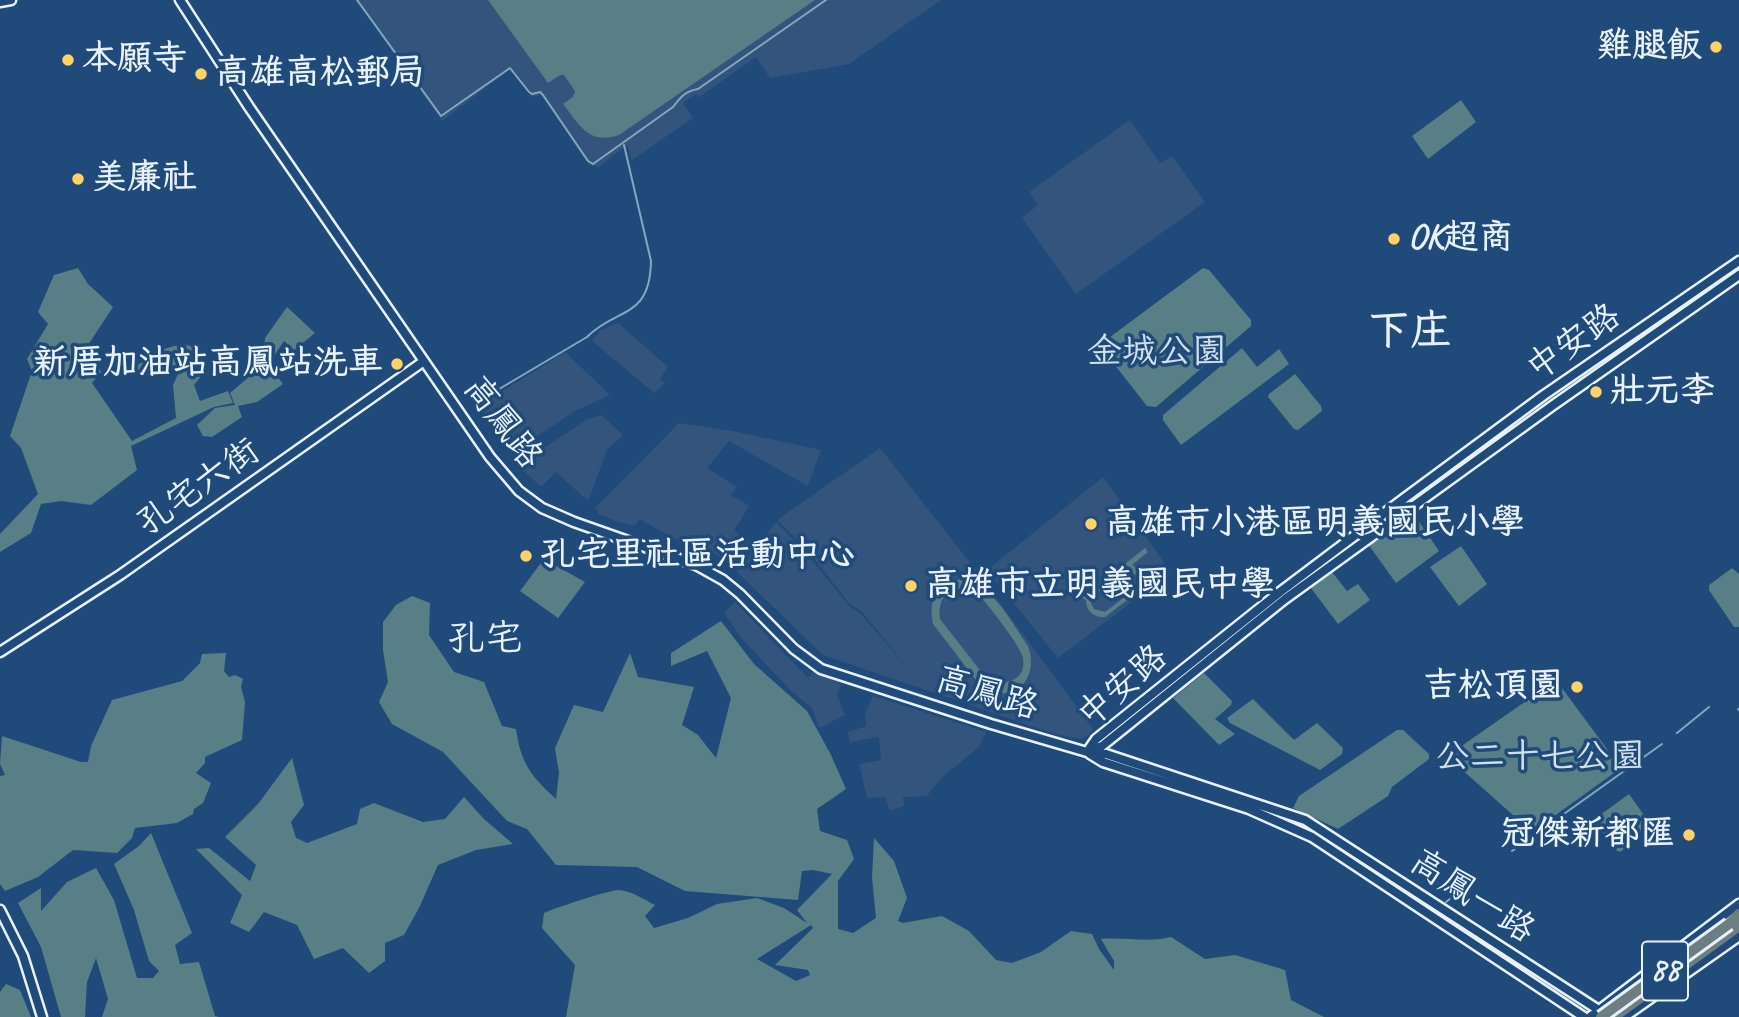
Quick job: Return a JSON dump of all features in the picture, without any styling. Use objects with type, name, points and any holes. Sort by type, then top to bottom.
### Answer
[{"type":"highway","points":[[1736,929],[1739,916]]},
{"type":"highway","name":"88","points":[[1596,1015],[1736,929]]},
{"type":"highway","name":"88","points":[[1612,1017],[1736,929]]},
{"type":"street","points":[[0,2],[11,0]]},
{"type":"street","name":"高鳳路","points":[[180,0],[249,107],[502,472],[519,491],[542,508],[710,572],[740,594],[794,649],[821,669],[1087,752],[1106,754],[1305,820]]},
{"type":"street","name":"中安路","points":[[1087,752],[1096,739],[1302,575],[1544,395],[1739,261]]},
{"type":"street","name":"中安路","points":[[1087,752],[1102,746],[1285,599],[1409,508],[1739,275]]},
{"type":"street","name":"孔宅六街","points":[[0,652],[120,575],[424,361]]},
{"type":"street","name":"高鳳路","points":[[1087,752],[1103,762],[1249,809],[1299,831]]},
{"type":"street","name":"高鳳一路","points":[[1305,820],[1596,1015],[1612,1017]]},
{"type":"street","name":"高鳳一路","points":[[1299,831],[1334,851],[1584,1017]]},
{"type":"street","points":[[1596,1015],[1739,904]]},
{"type":"street","points":[[0,910],[23,956],[42,1017]]},
{"type":"street","points":[[1624,1017],[1736,929]]},
{"type":"shaded area","points":[[356,0],[941,0],[849,64],[770,78],[756,57],[699,97],[696,94],[683,103],[693,118],[632,160],[627,145],[599,167],[589,165],[541,95],[532,97],[510,69],[442,121]]},
{"type":"shaded area","points":[[1130,120],[1160,163],[1172,156],[1205,202],[1076,294],[1022,218],[1038,205],[1029,192]]},
{"type":"shaded area","points":[[618,323],[668,367],[660,379],[665,383],[654,393],[592,341],[601,330]]},
{"type":"shaded area","points":[[565,352],[610,395],[575,411],[515,451],[510,450],[479,406]]},
{"type":"shaded area","points":[[601,415],[623,435],[607,450],[588,501],[556,472],[541,487],[524,471],[524,464],[529,458],[588,419]]},
{"type":"shaded area","points":[[679,423],[821,450],[808,486],[729,441],[707,468],[737,487],[731,495],[749,506],[734,531],[749,541],[731,563],[686,538],[681,542],[639,519],[635,526],[618,522],[599,514],[595,508]]},
{"type":"shaded area","name":"高雄市立明義國民中學","points":[[880,448],[975,569],[1093,729],[1089,735],[1080,739],[1055,734],[823,655],[737,572],[776,522],[808,555],[849,606],[860,613],[911,672],[863,613],[848,602],[809,552],[777,520]]},
{"type":"shaded area","name":"高雄市小港區明義國民小學","points":[[1103,477],[1171,572],[1058,658],[987,570]]},
{"type":"shaded area","points":[[735,602],[808,678],[814,671],[841,684],[837,695],[845,715],[819,728],[812,708],[792,692],[744,641],[724,613]]},
{"type":"shaded area","points":[[873,696],[986,732],[979,747],[940,779],[927,796],[903,797],[904,806],[890,811],[885,797],[867,798],[859,764],[881,760],[879,737],[850,742],[848,732],[866,726],[865,714]]},
{"type":"green space","points":[[488,0],[815,0],[619,135],[600,137],[586,132],[563,104],[573,97],[575,91],[564,75],[548,83]]},
{"type":"green space","points":[[1461,100],[1476,122],[1428,159],[1412,136]]},
{"type":"green space","points":[[78,268],[88,284],[113,307],[88,345],[101,372],[92,383],[132,441],[176,418],[173,385],[179,372],[174,366],[152,374],[131,370],[166,348],[184,345],[204,351],[206,370],[194,385],[200,401],[228,391],[233,403],[214,407],[131,446],[137,470],[91,505],[61,501],[41,504],[31,533],[0,552],[0,534],[38,494],[21,448],[10,436],[32,371],[27,359],[48,324],[38,312],[54,275]]},
{"type":"green space","name":"金城公園","points":[[1203,268],[1209,270],[1251,320],[1251,326],[1156,407],[1147,406],[1103,350],[1102,343]]},
{"type":"green space","points":[[287,307],[315,333],[294,350],[284,341],[268,365],[283,384],[257,402],[238,406],[242,417],[212,437],[203,436],[197,425],[215,408],[235,405],[230,393],[263,365],[265,338]]},
{"type":"green space","points":[[1242,348],[1257,367],[1279,349],[1289,364],[1181,445],[1163,420],[1163,415]]},
{"type":"green space","points":[[1295,374],[1321,406],[1322,411],[1298,430],[1294,429],[1268,397]]},
{"type":"green space","points":[[1410,513],[1414,514],[1439,551],[1396,583],[1368,544]]},
{"type":"green space","points":[[1461,546],[1487,584],[1459,606],[1430,567]]},
{"type":"green space","points":[[1145,548],[1148,552],[1132,565],[1142,574],[1143,588],[1105,617],[1091,613],[1086,600],[1082,598]],"holes":[[[1130,570],[1139,578],[1139,586],[1105,612],[1094,609],[1091,603],[1093,596],[1124,572]]]},
{"type":"green space","points":[[544,559],[585,582],[558,618],[520,591]]},
{"type":"green space","points":[[1732,568],[1739,574],[1739,627],[1734,627],[1709,590],[1709,585]]},
{"type":"green space","points":[[1332,572],[1347,591],[1358,584],[1370,600],[1338,624],[1311,588]]},
{"type":"green space","points":[[963,579],[984,589],[1001,606],[1028,646],[1030,670],[1026,680],[1012,692],[991,691],[979,684],[933,624],[933,599],[941,588]],"holes":[[[963,588],[975,592],[982,599],[1017,645],[1023,658],[1018,677],[1006,682],[986,678],[940,619],[941,602],[947,594]]]},
{"type":"green space","points":[[412,596],[430,603],[429,635],[454,672],[484,682],[502,726],[516,729],[528,768],[556,799],[559,773],[555,748],[574,705],[603,712],[630,653],[638,677],[694,687],[682,725],[698,735],[716,758],[731,698],[707,651],[671,666],[671,653],[721,621],[754,664],[807,711],[846,789],[817,809],[820,831],[847,840],[854,859],[838,881],[838,929],[853,933],[876,918],[872,878],[874,838],[894,861],[907,898],[898,921],[903,923],[942,916],[969,931],[996,960],[1012,963],[1041,952],[1071,931],[1092,934],[1114,970],[1114,961],[1101,939],[1154,940],[1171,937],[1205,959],[1235,955],[1285,970],[1291,1000],[1324,1017],[566,1017],[575,965],[542,928],[544,913],[619,890],[655,905],[645,916],[654,928],[688,918],[717,904],[757,898],[784,908],[807,923],[797,910],[832,874],[802,871],[798,900],[685,891],[637,867],[556,865],[527,829],[507,821],[443,752],[392,724],[379,702],[388,682],[383,650],[383,622],[396,605]],"holes":[[[811,925],[813,928],[775,965],[808,970],[810,975],[796,981],[757,959]]]},
{"type":"green space","points":[[226,653],[224,671],[229,677],[235,675],[243,679],[241,687],[245,702],[242,740],[205,757],[205,763],[196,773],[211,783],[203,803],[194,809],[193,814],[177,823],[135,828],[132,838],[117,853],[73,850],[38,877],[5,891],[0,884],[0,776],[5,775],[0,764],[2,736],[88,762],[91,746],[112,700],[182,681],[200,663],[202,654]]},
{"type":"green space","points":[[1204,673],[1232,701],[1215,719],[1235,734],[1219,745],[1173,698]]},
{"type":"green space","name":"公二十七公園","points":[[1552,683],[1559,684],[1621,768],[1532,832],[1450,759],[1450,754]]},
{"type":"green space","points":[[1253,699],[1294,740],[1317,723],[1343,748],[1342,754],[1320,770],[1230,723],[1227,718]]},
{"type":"green space","points":[[1397,730],[1403,730],[1429,754],[1429,759],[1392,787],[1388,796],[1338,829],[1293,808],[1299,796]]},
{"type":"green space","points":[[292,758],[304,805],[291,822],[296,838],[307,843],[357,824],[360,809],[374,803],[423,822],[445,819],[464,797],[513,844],[476,850],[438,865],[404,935],[385,943],[385,961],[369,973],[343,948],[314,959],[297,925],[264,912],[249,932],[230,923],[242,895],[196,849],[209,848],[250,881],[256,865],[225,837],[258,804]]},
{"type":"green space","points":[[1629,794],[1653,828],[1620,852],[1596,823],[1596,818]]},
{"type":"green space","points":[[151,833],[192,933],[175,945],[180,964],[199,962],[215,1016],[219,1017],[102,1017],[108,999],[96,958],[87,982],[85,1017],[61,1017],[41,947],[18,903],[41,888],[41,911],[67,882],[96,868],[114,900],[137,978],[153,978],[159,971],[149,961],[134,910],[114,864],[139,846]]},
{"type":"green space","points":[[6,984],[20,990],[31,1017],[0,1017],[0,992]]},
{"type":"waterway","points":[[357,0],[441,116],[510,68],[529,92],[540,92],[543,95],[588,161],[593,164],[673,107],[686,93],[698,89],[826,0]]},
{"type":"waterway","points":[[484,398],[630,310],[645,294],[651,261],[624,145]]},
{"type":"waterway","points":[[1677,733],[1709,707]]},
{"type":"waterway","points":[[1512,851],[1662,744]]},
{"type":"waterway","points":[[1446,902],[1473,881]]},
{"type":"place","name":"雞腿飯","points":[[1716,47]]},
{"type":"place","name":"本願寺","points":[[68,60]]},
{"type":"place","name":"高雄高松郵局","points":[[201,74]]},
{"type":"place","name":"美廉社","points":[[78,179]]},
{"type":"place","name":"OK超商","points":[[1394,239]]},
{"type":"place","name":"新厝加油站高鳳站洗車","points":[[397,364]]},
{"type":"place","name":"壯元李","points":[[1596,392]]},
{"type":"place","name":"高雄市小港區明義國民小學","points":[[1091,524]]},
{"type":"place","name":"孔宅里社區活動中心","points":[[526,556]]},
{"type":"place","name":"高雄市立明義國民中學","points":[[911,586]]},
{"type":"place","name":"吉松頂園","points":[[1577,687]]},
{"type":"place","name":"冠傑新都匯","points":[[1689,835]]},
{"type":"district","name":"下庄","points":[[1410,333]]},
{"type":"district","name":"孔宅","points":[[485,640]]}]
